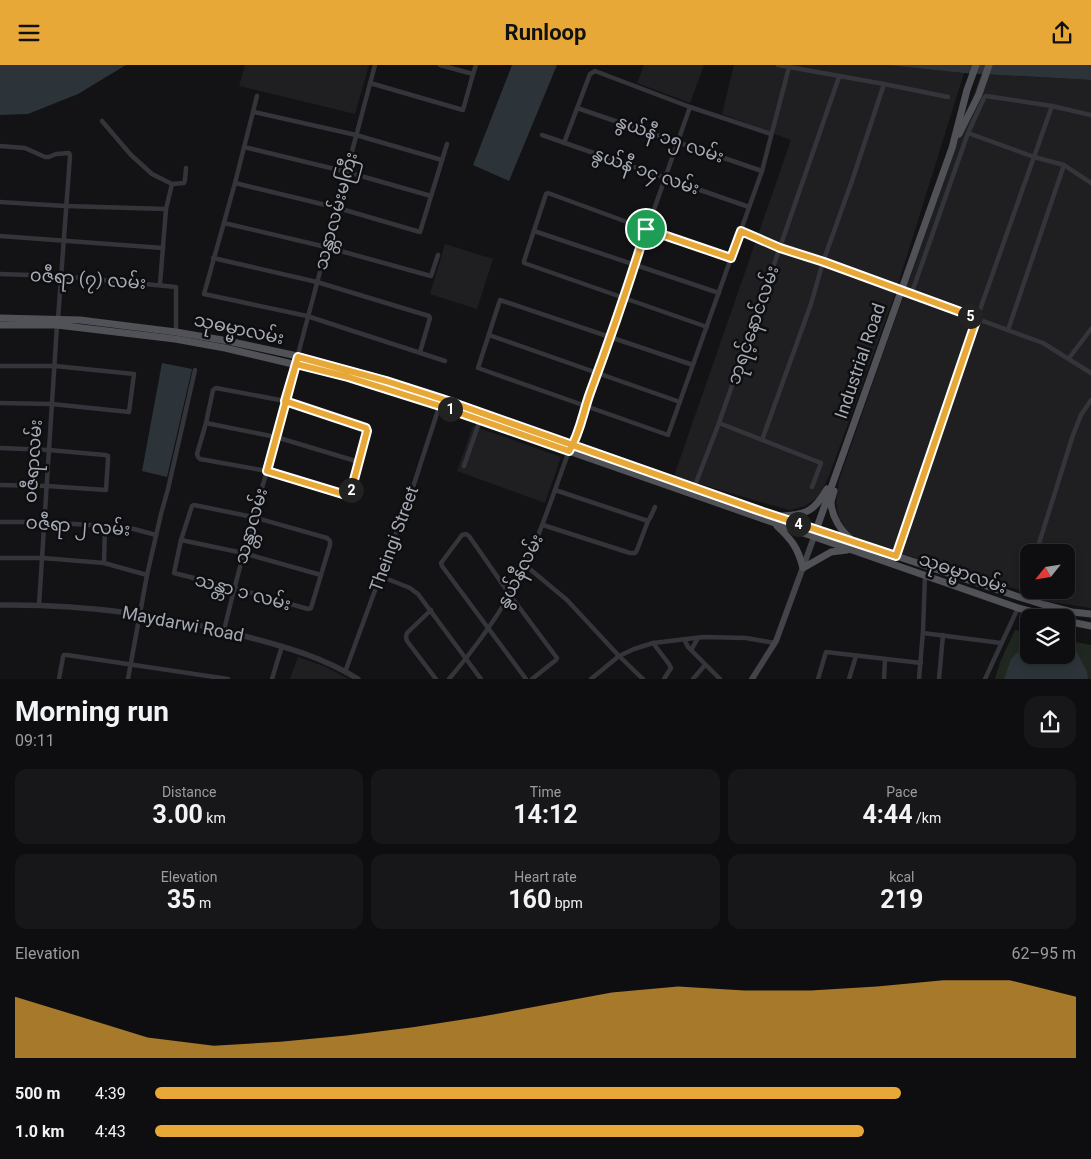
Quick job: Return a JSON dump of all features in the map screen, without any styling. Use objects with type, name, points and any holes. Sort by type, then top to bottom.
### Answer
[{"type":"main road","points":[[952,148],[967,90],[976,65]]},
{"type":"main road","points":[[952,148],[979,94],[989,65]]},
{"type":"main road","name":"Industrial Road","points":[[837,471],[952,148]]},
{"type":"main road","name":"သုဓမ္မာလမ်း","points":[[0,318],[58,322],[175,339],[297,360]]},
{"type":"main road","name":"သုဓမ္မာလမ်း","points":[[0,325],[80,320],[176,332],[228,341],[297,360],[573,444],[774,519]]},
{"type":"main road","name":"သုဓမ္မာလမ်း","points":[[441,403],[480,420],[815,533],[852,550],[1022,609]]},
{"type":"main road","points":[[803,568],[800,554],[774,519],[797,515],[810,510],[821,500],[837,471]]},
{"type":"main road","points":[[752,679],[774,643],[837,471]]},
{"type":"main road","points":[[837,471],[831,504],[835,518],[844,533],[855,542]]},
{"type":"main road","name":"သုဓမ္မာလမ်း","points":[[815,533],[855,542],[1020,597]]},
{"type":"main road","points":[[803,568],[831,552],[852,550]]},
{"type":"main road","name":"သုဓမ္မာလမ်း","points":[[1025,599],[1072,612],[1091,614]]},
{"type":"main road","points":[[1075,623],[1091,626]]},
{"type":"street","name":"သန္တာလမ်းမကြီး","points":[[297,360],[375,65]]},
{"type":"street","points":[[440,65],[473,74]]},
{"type":"street","points":[[370,83],[462,111],[476,65]]},
{"type":"street","points":[[778,65],[948,97]]},
{"type":"street","points":[[693,365],[500,300],[478,369],[668,435],[707,327],[762,171],[789,67]]},
{"type":"street","points":[[564,143],[590,74],[595,71],[690,107],[771,134]]},
{"type":"street","name":"ဘုရင့်နောင်လမ်း","points":[[694,488],[719,423],[839,77]]},
{"type":"street","points":[[762,440],[811,304],[884,84]]},
{"type":"street","points":[[257,96],[204,294],[308,316],[445,361]]},
{"type":"street","points":[[911,295],[968,133],[982,100],[986,96],[1052,106],[1091,115]]},
{"type":"street","points":[[896,556],[1052,106]]},
{"type":"street","name":"နွယ်နီလမ်း","points":[[449,679],[489,629],[510,595],[543,525],[690,107]]},
{"type":"street","name":"နွယ်နီ ၁၅ လမ်း","points":[[577,108],[762,171]]},
{"type":"street","points":[[254,112],[356,135],[442,160]]},
{"type":"street","points":[[102,121],[131,155],[152,174],[172,184],[184,183],[186,167]]},
{"type":"street","points":[[968,133],[1034,157],[1064,165],[1091,183]]},
{"type":"street","name":"နွယ်နီ ၁၄ လမ်း","points":[[542,135],[749,207]]},
{"type":"street","points":[[235,183],[338,208],[420,232],[447,144]]},
{"type":"street","name":"ဝဇီရာလမ်း","points":[[0,145],[25,148],[45,157],[69,153],[70,156],[60,276],[39,605]]},
{"type":"street","points":[[244,147],[347,172],[431,196]]},
{"type":"street","points":[[1008,330],[1064,165]]},
{"type":"street","points":[[160,285],[166,209],[172,184]]},
{"type":"street","points":[[707,327],[524,262],[546,193],[731,258]]},
{"type":"street","points":[[0,202],[166,209]]},
{"type":"street","points":[[224,223],[326,247],[431,277],[438,255]]},
{"type":"street","points":[[534,231],[719,293]]},
{"type":"street","points":[[741,231],[780,248],[824,262],[1043,343],[1091,373]]},
{"type":"street","points":[[0,236],[163,248]]},
{"type":"street","points":[[213,258],[317,282],[430,317],[420,352]]},
{"type":"street","name":"၀ဇီရာ (၇) လမ်း","points":[[0,274],[60,276],[176,287],[176,332]]},
{"type":"street","points":[[1069,358],[1091,329]]},
{"type":"street","points":[[489,335],[680,401]]},
{"type":"street","name":"သန္တာလမ်း","points":[[224,630],[243,553],[297,360]]},
{"type":"street","points":[[0,366],[55,366],[134,375],[130,412],[52,404],[0,403]]},
{"type":"street","points":[[128,679],[147,575],[195,370]]},
{"type":"street","points":[[216,388],[285,401],[366,428],[367,431],[349,495],[267,471],[200,459],[198,457],[213,390],[216,388]]},
{"type":"street","points":[[1039,544],[1073,435],[1081,415],[1091,399]]},
{"type":"street","name":"Theingi Street","points":[[346,671],[413,487],[441,403]]},
{"type":"street","points":[[464,466],[480,420]]},
{"type":"street","points":[[206,423],[276,437],[359,462]]},
{"type":"street","points":[[719,423],[821,463],[812,487]]},
{"type":"street","points":[[0,448],[49,450],[108,456],[106,490],[47,485],[0,485]]},
{"type":"street","points":[[555,490],[648,521]]},
{"type":"street","points":[[194,505],[253,517],[327,538],[330,541],[330,545],[321,575],[243,553],[181,540],[192,506],[194,505]]},
{"type":"street","points":[[543,525],[635,553],[638,550],[655,507]]},
{"type":"street","name":"ဝဇီရာ ၂ လမ်း","points":[[0,522],[44,522],[104,526],[134,529],[156,535]]},
{"type":"street","points":[[104,526],[104,563]]},
{"type":"street","points":[[526,679],[442,566],[441,563],[462,535],[466,534],[469,536],[557,658],[532,679]]},
{"type":"street","name":"သန္တာ ၁ လမ်း","points":[[181,540],[174,571],[176,574],[308,609],[311,608],[321,575]]},
{"type":"street","points":[[0,558],[42,558],[104,563],[147,575]]},
{"type":"street","points":[[525,565],[567,600],[619,657],[643,679]]},
{"type":"street","points":[[380,576],[410,588],[418,594],[481,679]]},
{"type":"street","points":[[920,679],[926,576]]},
{"type":"street","name":"Maydarwi Road","points":[[0,605],[88,607],[183,621],[282,646],[325,661],[358,679]]},
{"type":"street","points":[[984,679],[1018,608]]},
{"type":"street","points":[[431,610],[406,637],[407,641],[436,679]]},
{"type":"street","points":[[923,633],[1002,643]]},
{"type":"street","points":[[939,679],[943,635]]},
{"type":"street","points":[[590,679],[619,657],[634,649],[653,643],[698,638],[746,638],[774,643]]},
{"type":"street","points":[[691,650],[698,638]]},
{"type":"street","points":[[684,639],[688,647],[720,679]]},
{"type":"street","points":[[653,643],[671,668],[664,679]]},
{"type":"street","points":[[272,679],[282,646]]},
{"type":"street","points":[[818,679],[826,652],[921,663]]},
{"type":"street","points":[[59,679],[64,655],[228,679]]},
{"type":"street","points":[[849,679],[856,656]]},
{"type":"street","points":[[884,679],[885,659]]},
{"type":"street","points":[[693,679],[705,665]]},
{"type":"street","points":[[595,674],[600,679]]},
{"type":"shaded area","points":[[0,65],[126,65],[78,94],[28,114],[0,115]]},
{"type":"shaded area","points":[[245,65],[369,65],[355,114],[239,86]]},
{"type":"shaded area","points":[[512,65],[557,65],[509,181],[473,165]]},
{"type":"shaded area","points":[[644,65],[704,65],[690,103],[637,83]]},
{"type":"shaded area","points":[[734,65],[887,65],[964,73],[895,294],[829,476],[819,497],[805,506],[790,510],[674,476],[791,140],[722,114]]},
{"type":"shaded area","points":[[887,65],[1091,65],[1091,80],[964,73]]},
{"type":"shaded area","points":[[981,74],[1091,80],[1091,608],[1039,599],[1075,599],[1075,544],[1020,544],[1020,591],[861,541],[848,532],[839,517],[836,503],[839,480]]},
{"type":"shaded area","points":[[445,244],[493,259],[477,309],[430,294]]},
{"type":"shaded area","points":[[162,363],[192,369],[167,477],[142,471]]},
{"type":"shaded area","points":[[473,426],[561,457],[545,503],[457,471]]},
{"type":"shaded area","points":[[1015,630],[1020,631],[1020,664],[1075,664],[1075,642],[1091,645],[1091,679],[995,679],[1000,662]]},
{"type":"shaded area","points":[[1075,648],[1087,672],[1088,679],[1004,679],[1011,659],[1020,650],[1020,664],[1075,664]]},
{"type":"shaded area","points":[[298,657],[324,666],[349,679],[290,679]]},
{"type":"route","points":[[646,229],[636,264],[573,444],[569,451],[440,406],[348,377],[296,364],[285,401],[267,471],[346,495],[349,495],[351,491],[367,431],[366,428],[285,401],[298,357],[302,357],[442,399],[573,444],[760,511],[896,556],[977,318],[824,262],[780,248],[741,231],[731,258],[646,229]]}]
